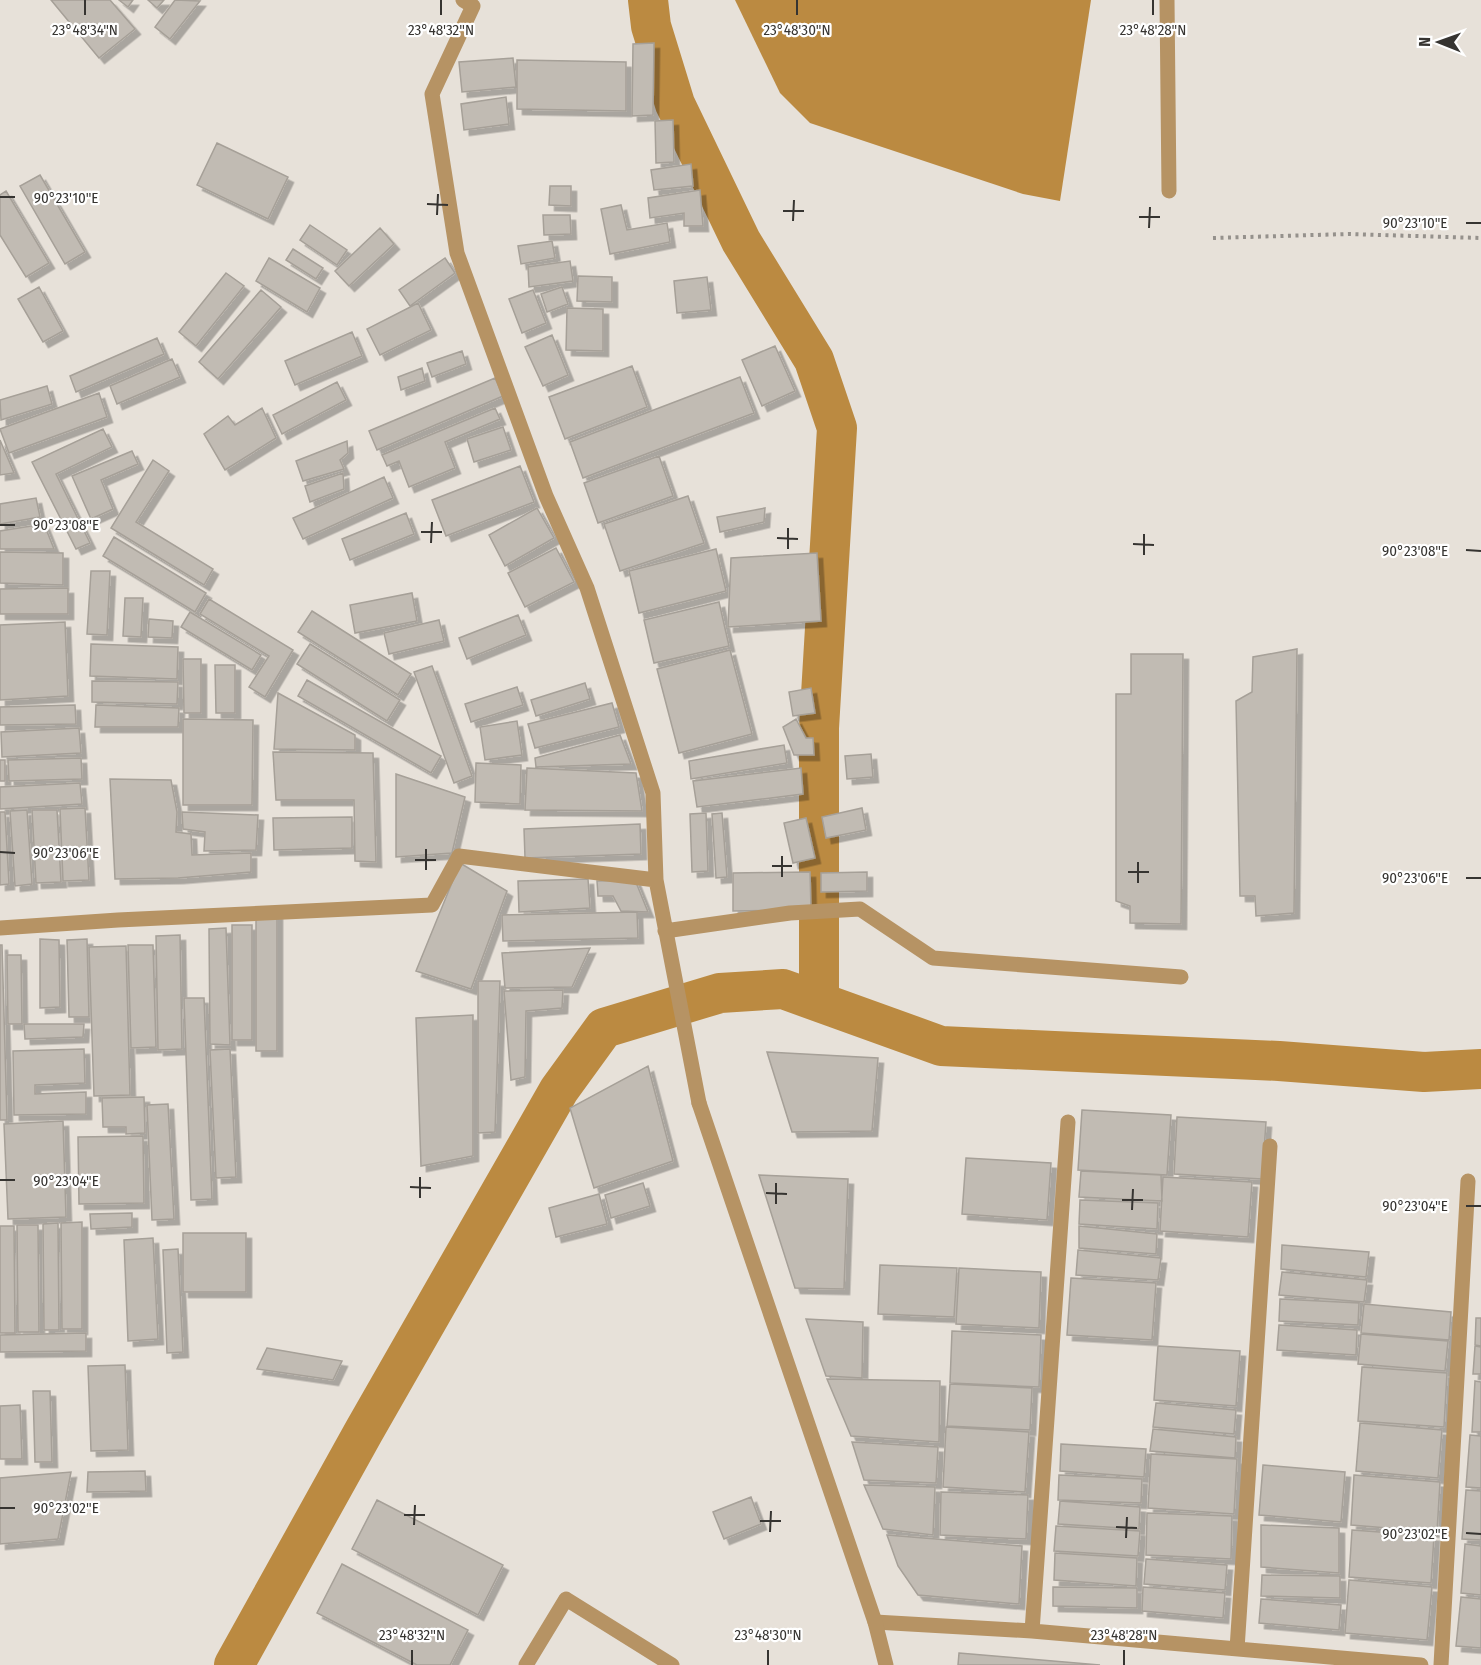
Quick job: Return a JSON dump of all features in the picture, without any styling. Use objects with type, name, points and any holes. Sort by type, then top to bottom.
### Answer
[{"type":"street","points":[[463,0],[474,6],[432,94],[457,253],[546,496],[587,588],[653,793],[656,880],[699,1103],[875,1622],[886,1665]]},
{"type":"street","points":[[1167,0],[1169,191]]},
{"type":"street","points":[[0,928],[432,905],[459,856],[656,880]]},
{"type":"street","points":[[665,931],[790,913],[860,909],[933,958],[1181,977]]},
{"type":"street","points":[[1032,1631],[1068,1122]]},
{"type":"street","points":[[1237,1649],[1270,1146]]},
{"type":"street","points":[[1442,1665],[1468,1181]]},
{"type":"street","points":[[526,1665],[566,1599],[672,1665]]},
{"type":"street","points":[[875,1622],[1032,1631],[1237,1649],[1317,1661],[1421,1665]]},
{"type":"path","points":[[1213,238],[1348,234],[1481,238]]},
{"type":"shaded area","points":[[735,0],[1091,0],[1060,201],[1023,194],[810,123],[780,93]]},
{"type":"building","points":[[51,0],[110,0],[135,29],[99,58]]},
{"type":"building","points":[[119,0],[133,0],[128,7]]},
{"type":"building","points":[[148,0],[164,0],[157,8]]},
{"type":"building","points":[[175,0],[200,1],[170,39],[155,27]]},
{"type":"building","points":[[654,43],[653,115],[632,116],[633,44]]},
{"type":"building","points":[[513,58],[516,87],[462,92],[459,62]]},
{"type":"building","points":[[517,60],[626,62],[626,111],[517,109]]},
{"type":"building","points":[[506,97],[509,124],[464,130],[461,104]]},
{"type":"building","points":[[673,120],[674,162],[656,163],[655,121]]},
{"type":"building","points":[[217,143],[288,177],[268,219],[197,185]]},
{"type":"building","points":[[691,164],[693,186],[654,190],[651,170]]},
{"type":"building","points":[[40,175],[85,252],[65,264],[20,186]]},
{"type":"building","points":[[550,186],[571,186],[571,206],[549,205]]},
{"type":"building","points":[[700,190],[703,226],[684,226],[684,213],[650,218],[648,198]]},
{"type":"building","points":[[6,191],[49,263],[26,277],[0,235],[0,195]]},
{"type":"building","points":[[621,205],[627,230],[667,223],[670,242],[610,254],[601,209]]},
{"type":"building","points":[[543,215],[570,215],[571,234],[544,235]]},
{"type":"building","points":[[310,225],[347,250],[337,265],[300,240]]},
{"type":"building","points":[[380,228],[394,244],[349,286],[335,271]]},
{"type":"building","points":[[552,241],[555,258],[521,264],[518,246]]},
{"type":"building","points":[[293,249],[323,268],[316,279],[286,260]]},
{"type":"building","points":[[269,258],[320,288],[307,312],[256,281]]},
{"type":"building","points":[[445,258],[455,273],[410,306],[399,290]]},
{"type":"building","points":[[570,261],[573,281],[529,287],[528,267]]},
{"type":"building","points":[[226,273],[244,286],[196,346],[179,332]]},
{"type":"building","points":[[578,276],[612,277],[612,302],[577,301]]},
{"type":"building","points":[[707,277],[711,310],[677,313],[674,281]]},
{"type":"building","points":[[39,287],[63,331],[43,342],[18,299]]},
{"type":"building","points":[[562,287],[568,304],[547,312],[541,294]]},
{"type":"building","points":[[261,290],[281,307],[218,379],[199,362]]},
{"type":"building","points":[[533,290],[546,323],[522,333],[509,299]]},
{"type":"building","points":[[418,303],[431,330],[380,355],[367,329]]},
{"type":"building","points":[[567,308],[603,309],[603,351],[566,350]]},
{"type":"building","points":[[352,332],[362,356],[295,385],[285,361]]},
{"type":"building","points":[[552,335],[568,375],[543,386],[525,347]]},
{"type":"building","points":[[157,338],[164,354],[76,392],[70,376]]},
{"type":"building","points":[[775,346],[795,391],[762,406],[742,360]]},
{"type":"building","points":[[462,351],[466,364],[432,377],[427,363]]},
{"type":"building","points":[[172,359],[180,377],[117,404],[110,386]]},
{"type":"building","points":[[632,366],[647,407],[565,439],[549,397]]},
{"type":"building","points":[[422,368],[425,381],[401,390],[398,377]]},
{"type":"building","points":[[740,377],[754,413],[583,478],[570,442]]},
{"type":"building","points":[[495,378],[503,396],[377,450],[369,431]]},
{"type":"building","points":[[337,382],[346,400],[282,434],[273,415]]},
{"type":"building","points":[[47,386],[52,404],[1,420],[0,400]]},
{"type":"building","points":[[99,393],[107,417],[9,453],[0,429]]},
{"type":"building","points":[[262,408],[276,438],[225,470],[204,434],[228,416],[235,425]]},
{"type":"building","points":[[495,408],[500,419],[445,442],[455,468],[409,487],[399,461],[387,466],[382,455]]},
{"type":"building","points":[[503,427],[511,450],[474,462],[467,439]]},
{"type":"building","points":[[103,429],[112,447],[56,474],[90,543],[76,549],[32,462]]},
{"type":"building","points":[[0,440],[14,473],[0,475]]},
{"type":"building","points":[[347,441],[348,453],[340,460],[344,469],[303,481],[296,461]]},
{"type":"building","points":[[132,451],[138,464],[101,480],[113,509],[91,519],[72,476]]},
{"type":"building","points":[[659,456],[673,496],[598,523],[584,483]]},
{"type":"building","points":[[153,460],[169,471],[136,522],[213,569],[204,585],[111,528]]},
{"type":"building","points":[[520,466],[534,502],[446,536],[432,500]]},
{"type":"building","points":[[343,473],[344,489],[310,502],[305,486]]},
{"type":"building","points":[[384,477],[393,498],[303,539],[293,518]]},
{"type":"building","points":[[688,496],[704,543],[620,571],[604,524]]},
{"type":"building","points":[[36,498],[40,517],[0,524],[0,504]]},
{"type":"building","points":[[537,508],[554,538],[505,566],[489,535]]},
{"type":"building","points":[[765,508],[764,522],[720,532],[717,517]]},
{"type":"building","points":[[406,513],[414,534],[350,560],[342,539]]},
{"type":"building","points":[[44,524],[54,549],[0,549],[0,531]]},
{"type":"building","points":[[114,537],[206,593],[195,612],[103,556]]},
{"type":"building","points":[[556,548],[574,582],[525,607],[508,573]]},
{"type":"building","points":[[716,549],[726,591],[639,613],[629,571]]},
{"type":"building","points":[[0,552],[63,553],[63,585],[0,583]]},
{"type":"building","points":[[817,553],[821,621],[728,627],[731,558]]},
{"type":"building","points":[[91,571],[110,571],[107,635],[87,634]]},
{"type":"building","points":[[68,588],[68,614],[0,614],[0,589]]},
{"type":"building","points":[[412,593],[417,621],[355,633],[350,605]]},
{"type":"building","points":[[125,598],[143,598],[141,637],[123,636]]},
{"type":"building","points":[[209,599],[293,650],[265,697],[249,687],[269,656],[200,614]]},
{"type":"building","points":[[719,602],[729,646],[654,663],[644,620]]},
{"type":"building","points":[[312,611],[411,674],[398,695],[298,632]]},
{"type":"building","points":[[190,612],[261,655],[252,670],[181,627]]},
{"type":"building","points":[[518,615],[526,635],[467,659],[459,638]]},
{"type":"building","points":[[149,619],[173,621],[172,638],[148,637]]},
{"type":"building","points":[[439,620],[444,641],[389,654],[384,633]]},
{"type":"building","points":[[65,622],[68,696],[0,700],[0,625]]},
{"type":"building","points":[[91,644],[178,647],[177,679],[90,676]]},
{"type":"building","points":[[310,644],[400,700],[387,721],[297,664]]},
{"type":"building","points":[[1297,649],[1294,913],[1256,916],[1255,896],[1240,896],[1236,701],[1252,692],[1253,657]]},
{"type":"building","points":[[730,650],[752,734],[679,753],[657,669]]},
{"type":"building","points":[[1131,654],[1183,654],[1181,924],[1130,923],[1130,906],[1116,901],[1116,694],[1131,694]]},
{"type":"building","points":[[183,659],[201,659],[201,713],[184,713]]},
{"type":"building","points":[[215,665],[235,665],[235,713],[216,713]]},
{"type":"building","points":[[432,666],[472,776],[454,783],[414,672]]},
{"type":"building","points":[[307,680],[441,756],[431,773],[298,696]]},
{"type":"building","points":[[92,681],[178,682],[177,704],[92,702]]},
{"type":"building","points":[[585,683],[590,699],[536,716],[531,700]]},
{"type":"building","points":[[517,687],[523,705],[471,722],[465,704]]},
{"type":"building","points":[[811,688],[815,713],[793,716],[789,692]]},
{"type":"building","points":[[278,693],[355,735],[355,750],[274,749]]},
{"type":"building","points":[[612,703],[619,727],[535,748],[528,724]]},
{"type":"building","points":[[75,705],[76,724],[0,725],[0,707]]},
{"type":"building","points":[[96,705],[179,708],[178,727],[95,727]]},
{"type":"building","points":[[183,719],[253,720],[252,805],[183,805]]},
{"type":"building","points":[[796,719],[806,738],[813,738],[814,755],[794,755],[783,727]]},
{"type":"building","points":[[517,721],[522,755],[485,760],[480,727]]},
{"type":"building","points":[[79,728],[81,753],[2,757],[1,732]]},
{"type":"building","points":[[620,735],[631,764],[536,767],[535,758]]},
{"type":"building","points":[[784,745],[787,763],[691,779],[689,761]]},
{"type":"building","points":[[273,752],[373,753],[376,862],[355,861],[354,800],[276,800]]},
{"type":"building","points":[[871,754],[873,777],[847,779],[845,756]]},
{"type":"building","points":[[81,758],[82,779],[9,781],[8,760]]},
{"type":"building","points":[[0,760],[5,760],[5,781],[0,781]]},
{"type":"building","points":[[476,763],[521,765],[520,804],[475,802]]},
{"type":"building","points":[[527,768],[636,773],[642,811],[525,810]]},
{"type":"building","points":[[801,768],[803,794],[697,807],[693,781]]},
{"type":"building","points":[[396,774],[465,797],[452,853],[396,857]]},
{"type":"building","points":[[110,779],[171,780],[177,812],[176,832],[191,834],[192,855],[251,853],[251,872],[178,878],[115,879]]},
{"type":"building","points":[[80,783],[82,804],[0,809],[0,787]]},
{"type":"building","points":[[85,808],[89,880],[63,881],[60,809]]},
{"type":"building","points":[[862,808],[866,830],[826,838],[822,817]]},
{"type":"building","points":[[27,810],[32,884],[15,886],[10,811]]},
{"type":"building","points":[[32,810],[57,810],[61,882],[36,883]]},
{"type":"building","points":[[0,812],[5,812],[9,884],[0,885]]},
{"type":"building","points":[[182,812],[258,815],[256,850],[204,851],[205,832],[183,829]]},
{"type":"building","points":[[706,813],[708,871],[692,872],[690,814]]},
{"type":"building","points":[[722,813],[727,877],[716,878],[712,814]]},
{"type":"building","points":[[352,817],[352,848],[274,850],[273,818]]},
{"type":"building","points":[[806,818],[815,858],[793,863],[784,823]]},
{"type":"building","points":[[640,824],[641,854],[525,858],[524,829]]},
{"type":"building","points":[[460,863],[507,891],[471,989],[416,971]]},
{"type":"building","points":[[810,872],[811,910],[733,911],[733,873]]},
{"type":"building","points":[[867,872],[867,891],[821,892],[821,873]]},
{"type":"building","points":[[588,879],[590,908],[519,912],[518,881]]},
{"type":"building","points":[[635,880],[648,912],[621,911],[613,896],[598,896],[597,881]]},
{"type":"building","points":[[637,912],[638,938],[503,941],[502,915]]},
{"type":"building","points":[[256,913],[277,914],[277,1051],[256,1051]]},
{"type":"building","points":[[232,925],[252,925],[252,1040],[232,1040]]},
{"type":"building","points":[[226,928],[230,1045],[210,1044],[209,929]]},
{"type":"building","points":[[180,935],[182,1049],[158,1050],[156,936]]},
{"type":"building","points":[[40,939],[59,940],[60,1007],[40,1008]]},
{"type":"building","points":[[87,939],[89,1017],[69,1017],[67,940]]},
{"type":"building","points":[[0,945],[2,945],[7,1120],[0,1120]]},
{"type":"building","points":[[128,945],[153,945],[156,1047],[131,1048]]},
{"type":"building","points":[[126,946],[130,1095],[94,1096],[89,947]]},
{"type":"building","points":[[590,948],[572,987],[505,988],[502,953]]},
{"type":"building","points":[[7,955],[21,955],[22,1024],[8,1024]]},
{"type":"building","points":[[478,981],[500,981],[495,1132],[478,1133]]},
{"type":"building","points":[[563,990],[562,1008],[526,1011],[525,1077],[511,1080],[504,991]]},
{"type":"building","points":[[184,998],[204,998],[212,1199],[191,1200]]},
{"type":"building","points":[[473,1015],[473,1156],[421,1166],[416,1018]]},
{"type":"building","points":[[24,1024],[84,1024],[83,1037],[25,1039]]},
{"type":"building","points":[[84,1049],[85,1083],[35,1085],[35,1094],[86,1092],[86,1114],[14,1115],[13,1051]]},
{"type":"building","points":[[230,1049],[236,1177],[216,1178],[210,1050]]},
{"type":"building","points":[[767,1052],[878,1058],[872,1131],[792,1132]]},
{"type":"building","points":[[648,1066],[673,1161],[594,1188],[570,1108]]},
{"type":"building","points":[[144,1097],[145,1133],[126,1134],[126,1127],[103,1127],[102,1098]]},
{"type":"building","points":[[168,1104],[174,1219],[152,1220],[147,1105]]},
{"type":"building","points":[[1082,1110],[1171,1115],[1167,1175],[1078,1170]]},
{"type":"building","points":[[1177,1117],[1266,1122],[1262,1179],[1174,1174]]},
{"type":"building","points":[[63,1121],[66,1217],[8,1219],[4,1124]]},
{"type":"building","points":[[143,1136],[144,1203],[79,1204],[78,1137]]},
{"type":"building","points":[[966,1158],[1051,1163],[1047,1220],[962,1214]]},
{"type":"building","points":[[1081,1171],[1161,1175],[1162,1201],[1079,1197]]},
{"type":"building","points":[[759,1175],[848,1179],[844,1289],[795,1288]]},
{"type":"building","points":[[1163,1177],[1252,1182],[1248,1237],[1160,1231]]},
{"type":"building","points":[[643,1183],[650,1206],[611,1218],[605,1195]]},
{"type":"building","points":[[599,1194],[607,1224],[556,1237],[549,1208]]},
{"type":"building","points":[[1080,1200],[1158,1203],[1157,1229],[1079,1224]]},
{"type":"building","points":[[132,1213],[132,1227],[91,1229],[90,1214]]},
{"type":"building","points":[[82,1222],[82,1329],[62,1329],[61,1223]]},
{"type":"building","points":[[58,1223],[59,1330],[44,1330],[43,1224]]},
{"type":"building","points":[[17,1225],[38,1225],[39,1332],[18,1332]]},
{"type":"building","points":[[0,1226],[14,1226],[15,1333],[0,1333]]},
{"type":"building","points":[[1079,1226],[1157,1234],[1156,1254],[1079,1248]]},
{"type":"building","points":[[183,1233],[246,1233],[246,1292],[183,1292]]},
{"type":"building","points":[[153,1238],[158,1339],[128,1341],[124,1240]]},
{"type":"building","points":[[1282,1245],[1369,1252],[1366,1277],[1281,1269]]},
{"type":"building","points":[[178,1249],[183,1352],[167,1353],[163,1250]]},
{"type":"building","points":[[1078,1250],[1161,1258],[1158,1280],[1076,1275]]},
{"type":"building","points":[[880,1265],[957,1268],[954,1317],[878,1314]]},
{"type":"building","points":[[959,1268],[1041,1272],[1039,1328],[956,1324]]},
{"type":"building","points":[[1282,1272],[1367,1280],[1364,1302],[1279,1295]]},
{"type":"building","points":[[1071,1278],[1156,1283],[1152,1340],[1067,1335]]},
{"type":"building","points":[[1280,1299],[1359,1303],[1358,1325],[1279,1321]]},
{"type":"building","points":[[1364,1304],[1451,1312],[1449,1340],[1361,1333]]},
{"type":"building","points":[[1476,1318],[1481,1318],[1481,1346],[1475,1345]]},
{"type":"building","points":[[806,1319],[863,1322],[862,1378],[826,1376]]},
{"type":"building","points":[[1279,1325],[1357,1330],[1356,1355],[1277,1350]]},
{"type":"building","points":[[952,1331],[1041,1335],[1039,1387],[950,1383]]},
{"type":"building","points":[[86,1333],[86,1351],[0,1352],[0,1335]]},
{"type":"building","points":[[1361,1334],[1448,1341],[1445,1371],[1358,1364]]},
{"type":"building","points":[[1158,1346],[1240,1351],[1236,1406],[1154,1400]]},
{"type":"building","points":[[1475,1346],[1481,1347],[1481,1374],[1473,1374]]},
{"type":"building","points":[[267,1348],[342,1361],[333,1380],[257,1369]]},
{"type":"building","points":[[125,1365],[128,1450],[91,1451],[88,1366]]},
{"type":"building","points":[[1362,1367],[1447,1373],[1444,1427],[1358,1421]]},
{"type":"building","points":[[827,1379],[940,1381],[939,1442],[851,1436]]},
{"type":"building","points":[[1475,1381],[1481,1382],[1481,1432],[1472,1432]]},
{"type":"building","points":[[950,1384],[1032,1388],[1030,1430],[947,1426]]},
{"type":"building","points":[[33,1391],[50,1391],[52,1462],[35,1462]]},
{"type":"building","points":[[1156,1403],[1236,1410],[1234,1434],[1153,1427]]},
{"type":"building","points":[[20,1405],[22,1459],[0,1459],[0,1406]]},
{"type":"building","points":[[1360,1423],[1442,1430],[1438,1478],[1356,1471]]},
{"type":"building","points":[[946,1427],[1029,1432],[1025,1492],[943,1487]]},
{"type":"building","points":[[1153,1429],[1236,1437],[1235,1458],[1150,1451]]},
{"type":"building","points":[[1470,1435],[1481,1436],[1481,1488],[1466,1487]]},
{"type":"building","points":[[852,1442],[938,1447],[936,1483],[864,1480]]},
{"type":"building","points":[[1061,1444],[1146,1449],[1144,1477],[1060,1471]]},
{"type":"building","points":[[1151,1454],[1237,1459],[1234,1514],[1148,1508]]},
{"type":"building","points":[[1263,1465],[1345,1472],[1341,1522],[1259,1515]]},
{"type":"building","points":[[145,1471],[146,1491],[87,1492],[88,1472]]},
{"type":"building","points":[[71,1472],[58,1539],[0,1544],[0,1478]]},
{"type":"building","points":[[1059,1475],[1142,1479],[1141,1503],[1058,1500]]},
{"type":"building","points":[[1354,1475],[1440,1482],[1437,1532],[1351,1525]]},
{"type":"building","points":[[864,1485],[935,1487],[933,1535],[883,1529]]},
{"type":"building","points":[[1466,1490],[1481,1491],[1481,1540],[1462,1539]]},
{"type":"building","points":[[941,1492],[1028,1495],[1026,1539],[940,1535]]},
{"type":"building","points":[[751,1497],[761,1524],[724,1539],[713,1512]]},
{"type":"building","points":[[377,1500],[503,1565],[478,1615],[352,1549]]},
{"type":"building","points":[[1060,1501],[1140,1507],[1139,1529],[1058,1524]]},
{"type":"building","points":[[1147,1513],[1232,1516],[1231,1559],[1146,1555]]},
{"type":"building","points":[[1261,1525],[1339,1528],[1339,1573],[1261,1567]]},
{"type":"building","points":[[1056,1526],[1140,1531],[1138,1556],[1054,1551]]},
{"type":"building","points":[[1352,1530],[1434,1536],[1431,1583],[1349,1577]]},
{"type":"building","points":[[887,1535],[1022,1546],[1019,1604],[918,1595],[898,1566]]},
{"type":"building","points":[[1465,1544],[1481,1546],[1481,1595],[1461,1593]]},
{"type":"building","points":[[1055,1553],[1137,1558],[1136,1586],[1054,1580]]},
{"type":"building","points":[[1146,1559],[1227,1565],[1225,1590],[1144,1584]]},
{"type":"building","points":[[342,1564],[468,1630],[450,1665],[417,1665],[317,1613]]},
{"type":"building","points":[[1262,1575],[1340,1576],[1340,1598],[1261,1596]]},
{"type":"building","points":[[1349,1580],[1432,1587],[1427,1640],[1345,1633]]},
{"type":"building","points":[[1053,1587],[1137,1588],[1137,1608],[1053,1606]]},
{"type":"building","points":[[1143,1587],[1225,1593],[1223,1618],[1142,1611]]},
{"type":"building","points":[[1461,1597],[1481,1599],[1481,1648],[1456,1646]]},
{"type":"building","points":[[1261,1599],[1341,1605],[1339,1630],[1259,1623]]},
{"type":"building","points":[[959,1653],[1100,1665],[958,1665]]},
{"type":"waterway","points":[[648,0],[651,26],[675,104],[741,241],[814,360],[837,428],[819,728],[819,1002]]},
{"type":"waterway","points":[[234,1665],[364,1431],[559,1090],[604,1028],[720,993],[783,989],[941,1046],[1279,1061],[1424,1072],[1481,1069]]}]
